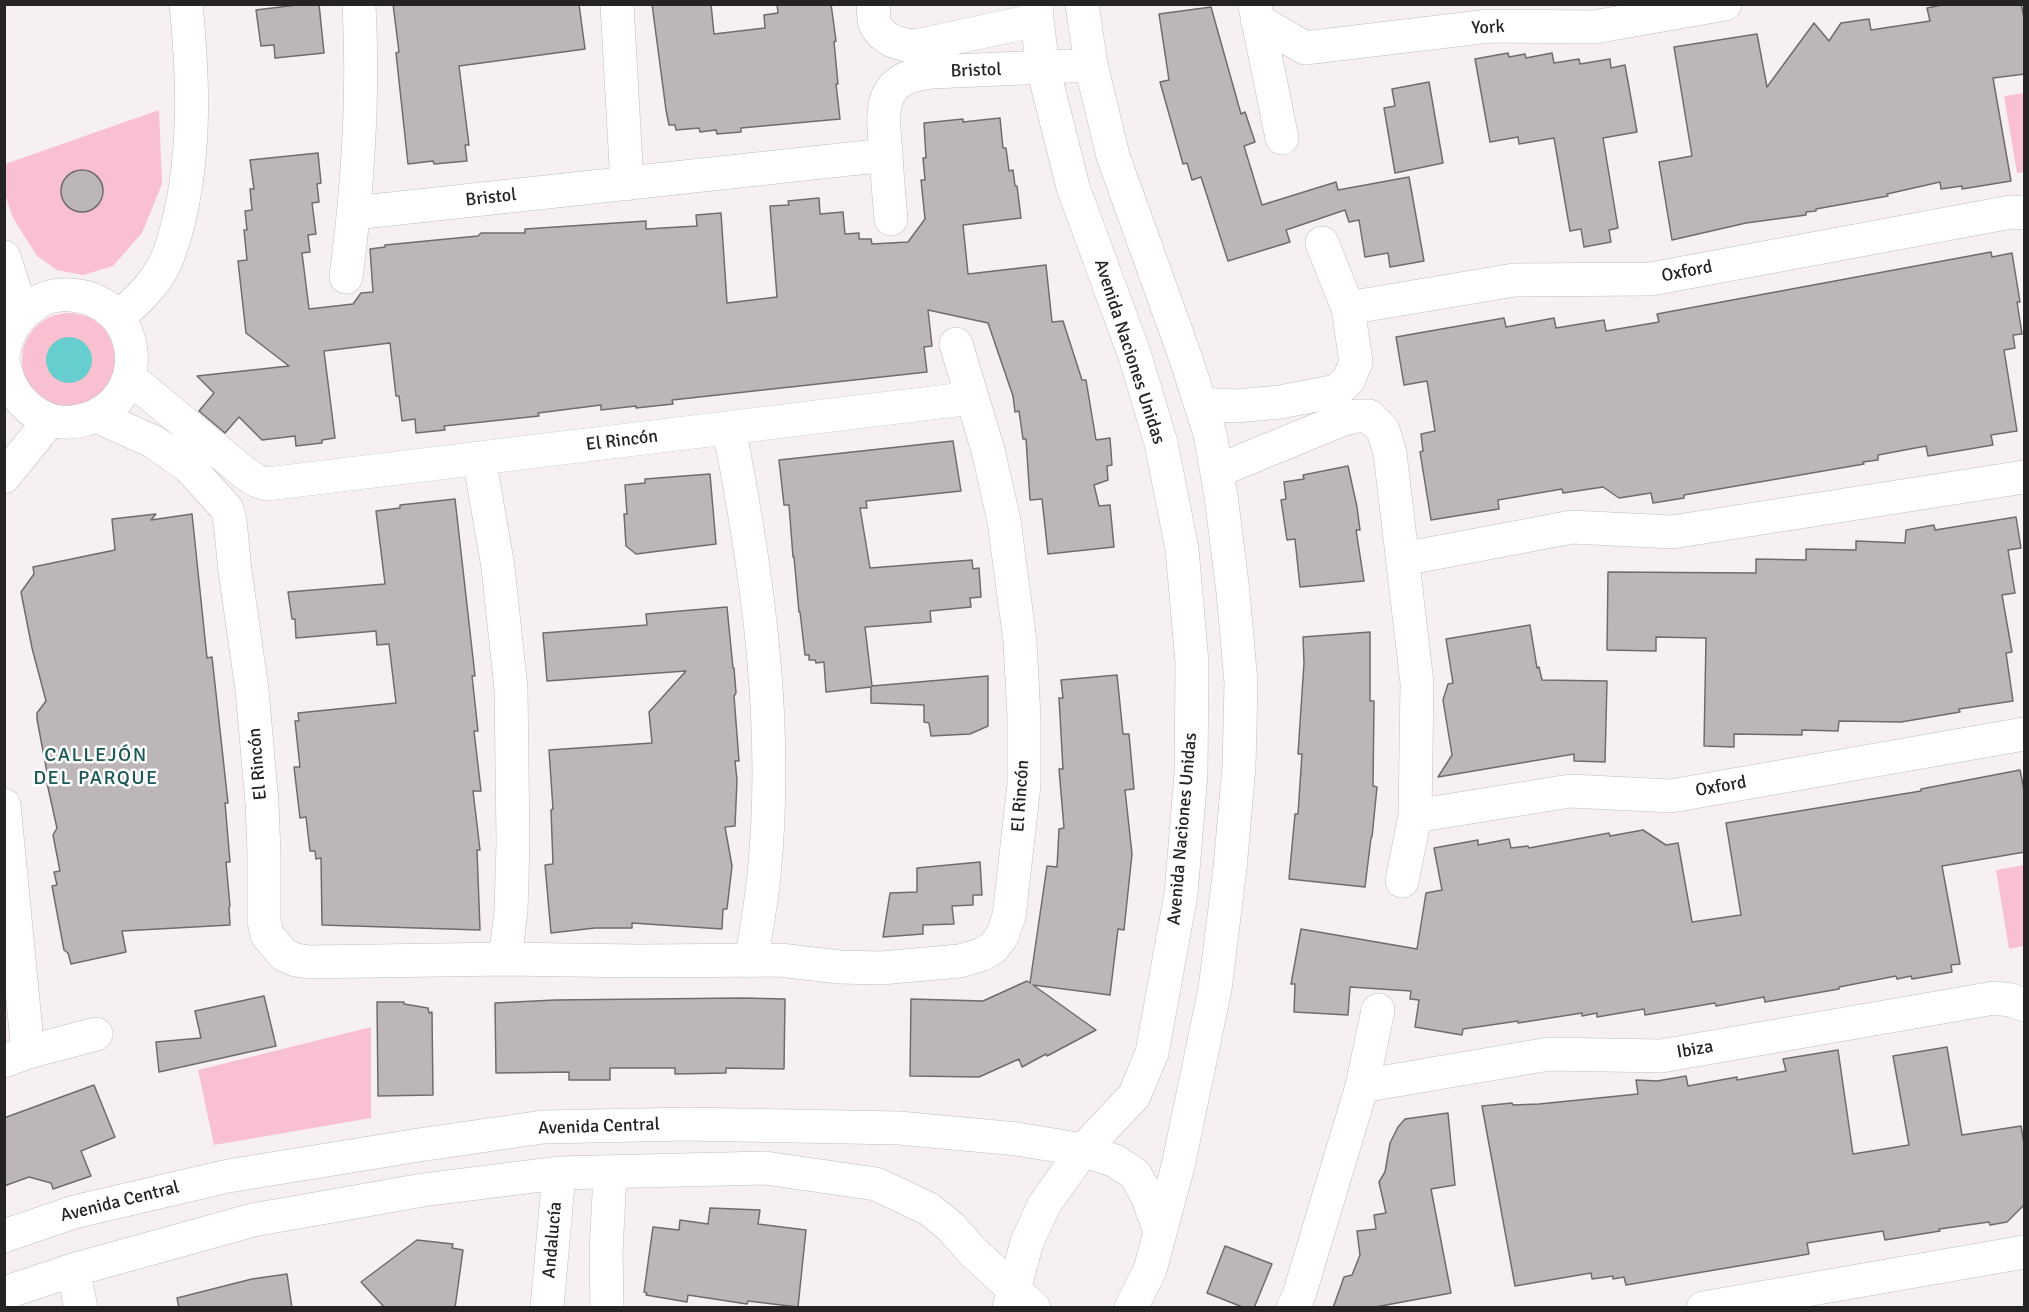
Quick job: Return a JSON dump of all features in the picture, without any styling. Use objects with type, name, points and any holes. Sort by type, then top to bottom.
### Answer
[{"type":"street","points":[[118,318],[150,288],[165,265],[176,235],[184,198],[191,116],[190,46],[186,4]]},
{"type":"street","points":[[346,277],[360,137],[362,67],[359,4]]},
{"type":"street","points":[[617,4],[627,184]]},
{"type":"street","points":[[1082,4],[1091,65],[1113,156],[1201,404],[1217,471],[1233,592],[1241,683],[1239,768],[1230,868],[1215,989],[1178,1166],[1150,1270],[1131,1308]]},
{"type":"street","name":"York","points":[[1256,12],[1305,48],[1489,26],[1594,27],[1725,4]]},
{"type":"street","name":"Bristol","points":[[874,14],[883,35],[900,45],[916,46],[1036,12]]},
{"type":"street","name":"Avenida Naciones Unidas","points":[[1019,1301],[1028,1242],[1044,1205],[1083,1150],[1134,1096],[1152,1053],[1181,894],[1191,774],[1192,663],[1182,549],[1161,443],[1135,356],[1073,187],[1043,68],[1036,12]]},
{"type":"street","name":"York","points":[[1256,12],[1282,138]]},
{"type":"street","name":"Bristol","points":[[354,213],[886,155],[882,113],[889,92],[900,81],[914,74],[1091,65]]},
{"type":"street","points":[[886,155],[891,219]]},
{"type":"street","name":"Oxford","points":[[1348,308],[1514,280],[1651,279],[2011,212],[2025,213]]},
{"type":"street","points":[[1201,404],[1236,406],[1269,403],[1338,391],[1349,380],[1356,362],[1348,308],[1322,243]]},
{"type":"street","points":[[4,257],[22,313]]},
{"type":"street","points":[[61,294],[82,296],[102,304],[118,318],[131,346],[132,362],[129,377],[117,400],[96,416],[81,421],[66,422],[50,420],[22,404],[13,391],[5,368],[12,326],[22,313],[40,300],[61,294]]},
{"type":"street","name":"El Rincón","points":[[96,416],[154,442],[172,454],[189,467],[227,509],[247,643],[256,730],[264,852],[264,921],[267,935],[284,955],[309,962],[505,959],[780,960],[839,967],[881,968],[927,965],[960,961],[983,954],[993,948],[1002,936],[1009,916],[1024,785],[1024,718],[1020,641],[1004,521],[988,450],[956,344]]},
{"type":"street","name":"El Rincón","points":[[129,377],[246,474],[267,484],[972,398]]},
{"type":"street","points":[[1217,471],[1356,416],[1369,416],[1383,430],[1390,453],[1417,683],[1415,816],[1402,881]]},
{"type":"street","points":[[4,477],[50,420]]},
{"type":"street","points":[[729,428],[748,528],[760,610],[768,722],[769,774],[764,876],[751,961]]},
{"type":"street","points":[[479,458],[498,567],[511,689],[513,842],[511,911],[505,959]]},
{"type":"street","points":[[1403,559],[1572,527],[1672,532],[2025,477]]},
{"type":"street","name":"Oxford","points":[[1415,816],[1570,791],[1671,796],[2025,734]]},
{"type":"street","points":[[4,805],[16,1056],[96,1034]]},
{"type":"street","name":"Ibiza","points":[[1362,1086],[1549,1053],[1661,1056],[1994,998],[2011,999],[2025,1005]]},
{"type":"street","points":[[1293,1308],[1362,1086],[1378,1010]]},
{"type":"street","name":"Avenida Central","points":[[4,1236],[74,1212],[228,1176],[419,1144],[543,1127],[687,1124],[899,1128],[1017,1139],[1083,1150],[1115,1161],[1135,1174],[1160,1231]]},
{"type":"street","points":[[419,1144],[423,1190]]},
{"type":"street","points":[[15,1296],[73,1270],[253,1220],[423,1190],[559,1173],[610,1174],[765,1168],[876,1184],[929,1209],[951,1227],[1019,1301]]},
{"type":"street","name":"Andalucía","points":[[547,1308],[559,1173]]},
{"type":"street","points":[[607,1308],[606,1253],[610,1174]]},
{"type":"street","points":[[1703,1308],[2025,1252]]},
{"type":"street","points":[[73,1270],[81,1308]]},
{"type":"shaded area","points":[[2024,93],[2024,172],[2017,173],[2004,96]]},
{"type":"shaded area","points":[[159,110],[162,184],[142,233],[113,266],[83,275],[57,270],[37,256],[13,218],[5,194],[5,164]]},
{"type":"shaded area","points":[[69,313],[87,316],[102,327],[113,342],[116,360],[113,378],[102,393],[87,404],[69,407],[51,404],[36,393],[25,378],[22,360],[25,342],[36,327],[51,316]]},
{"type":"shaded area","points":[[2024,865],[2024,946],[2009,949],[1996,870]]},
{"type":"shaded area","points":[[371,1027],[371,1118],[214,1145],[198,1070]]},
{"type":"water","points":[[69,337],[85,344],[92,360],[85,376],[69,383],[53,376],[46,360],[53,344]]},
{"type":"building","points":[[319,4],[324,53],[275,58],[274,45],[261,46],[256,10]]},
{"type":"building","points":[[393,4],[579,4],[585,49],[459,66],[469,145],[465,145],[467,161],[408,164]]},
{"type":"building","points":[[652,4],[711,4],[714,34],[765,28],[764,15],[778,13],[777,4],[831,4],[836,41],[834,42],[838,84],[836,84],[840,119],[741,128],[741,132],[717,134],[716,130],[700,132],[699,128],[676,130],[675,125],[669,125],[666,110]]},
{"type":"building","points":[[1947,4],[2021,4],[2025,22],[2025,74],[1993,78],[2011,181],[1962,189],[1962,186],[1941,189],[1940,182],[1887,194],[1888,196],[1816,209],[1816,211],[1806,212],[1806,215],[1746,223],[1672,240],[1659,162],[1692,156],[1674,47],[1757,34],[1767,87],[1814,23],[1829,41],[1841,23],[1869,19],[1871,30],[1930,21],[1927,8]]},
{"type":"building","points":[[1211,7],[1241,114],[1245,112],[1255,142],[1244,146],[1262,205],[1336,182],[1338,190],[1409,177],[1424,261],[1390,267],[1388,253],[1365,257],[1359,220],[1349,222],[1345,210],[1286,230],[1290,242],[1228,261],[1201,177],[1192,180],[1187,163],[1183,164],[1160,82],[1169,80],[1159,14]]},
{"type":"building","points":[[1508,53],[1509,57],[1525,54],[1526,58],[1552,53],[1554,63],[1579,59],[1580,64],[1610,59],[1611,68],[1625,65],[1637,132],[1603,138],[1618,228],[1609,230],[1611,242],[1584,247],[1581,229],[1570,231],[1554,138],[1519,144],[1518,137],[1490,142],[1475,59]]},
{"type":"building","points":[[1429,82],[1443,163],[1395,173],[1384,108],[1395,106],[1392,89]]},
{"type":"building","points":[[1000,118],[1003,148],[1006,148],[1009,171],[1013,170],[1021,218],[963,225],[968,274],[1046,265],[1052,322],[1063,321],[1082,380],[1086,380],[1096,440],[1110,438],[1112,465],[1107,466],[1108,480],[1094,485],[1099,506],[1110,505],[1114,547],[1048,554],[1042,499],[1030,500],[1026,439],[1023,439],[1019,411],[1015,412],[1013,396],[988,323],[928,310],[932,346],[924,347],[927,372],[672,400],[673,404],[636,408],[636,406],[601,410],[601,405],[538,413],[539,416],[444,426],[445,430],[416,433],[415,419],[402,421],[399,396],[396,396],[390,343],[324,351],[335,438],[322,440],[322,443],[296,446],[295,436],[262,440],[239,417],[225,433],[199,411],[214,393],[197,376],[289,366],[246,333],[238,261],[247,260],[245,211],[252,210],[250,189],[254,189],[250,160],[318,153],[321,183],[317,184],[319,202],[312,203],[316,234],[308,235],[310,252],[302,253],[309,309],[353,304],[361,293],[373,292],[370,249],[385,247],[385,245],[478,236],[481,233],[525,233],[525,229],[646,221],[646,229],[697,226],[696,215],[721,213],[727,303],[777,297],[770,206],[789,205],[788,201],[819,198],[820,214],[843,212],[845,234],[859,233],[859,239],[871,239],[872,244],[908,242],[925,219],[921,180],[925,180],[924,123]]},
{"type":"building","points":[[82,170],[90,171],[97,176],[102,183],[102,199],[97,206],[90,211],[82,212],[74,211],[67,206],[62,199],[61,191],[62,183],[67,176],[74,171]]},
{"type":"building","points":[[1991,252],[1992,257],[2012,253],[2020,302],[2017,302],[2022,334],[2013,335],[2015,348],[2004,350],[2017,431],[1991,435],[1993,445],[1928,456],[1926,446],[1878,455],[1878,460],[1863,462],[1864,464],[1684,495],[1684,498],[1653,503],[1651,493],[1619,498],[1603,487],[1563,493],[1562,489],[1498,500],[1499,509],[1431,520],[1420,452],[1423,451],[1421,434],[1435,431],[1427,381],[1404,385],[1396,337],[1504,318],[1506,327],[1554,318],[1556,328],[1604,320],[1606,331],[1659,322],[1657,314]]},
{"type":"building","points":[[953,441],[961,491],[866,501],[867,508],[860,508],[870,568],[972,560],[973,569],[979,568],[981,597],[970,598],[971,607],[930,611],[931,622],[865,627],[872,686],[988,676],[988,726],[970,734],[931,736],[929,723],[924,722],[924,705],[871,703],[871,687],[826,692],[824,662],[816,663],[815,660],[809,660],[809,655],[805,655],[789,505],[784,505],[779,460]]},
{"type":"building","points":[[1348,466],[1357,507],[1360,530],[1356,530],[1364,581],[1300,587],[1295,539],[1287,540],[1281,500],[1286,499],[1284,482],[1304,479],[1303,475]]},
{"type":"building","points":[[710,474],[716,544],[636,554],[626,546],[625,485],[645,483],[645,479]]},
{"type":"building","points":[[455,499],[475,676],[472,676],[478,731],[474,731],[481,791],[473,791],[480,850],[477,850],[480,930],[322,925],[321,858],[316,859],[315,851],[310,851],[306,817],[300,818],[294,767],[300,767],[295,721],[299,721],[298,713],[396,703],[389,644],[377,645],[376,631],[296,638],[295,619],[292,619],[288,592],[385,584],[376,511],[400,508],[400,505]]},
{"type":"building","points":[[156,514],[151,520],[192,514],[207,658],[212,657],[228,803],[225,803],[230,862],[226,862],[230,925],[122,931],[126,952],[71,964],[68,953],[64,950],[52,886],[57,885],[54,872],[60,871],[53,835],[57,828],[37,719],[37,713],[46,701],[21,592],[34,574],[33,567],[115,550],[112,519]]},
{"type":"building","points":[[2016,517],[2021,548],[2008,550],[2015,593],[2002,595],[2012,652],[2006,653],[2013,701],[1959,709],[1960,712],[1901,722],[1839,721],[1838,731],[1802,730],[1802,735],[1734,734],[1734,747],[1704,746],[1706,638],[1656,637],[1656,651],[1607,650],[1608,572],[1756,573],[1756,559],[1806,560],[1806,549],[1856,550],[1856,541],[1905,543],[1906,530],[1934,525],[1935,530]]},
{"type":"building","points":[[727,607],[736,693],[734,696],[739,761],[735,761],[737,780],[735,826],[725,827],[732,866],[727,909],[723,909],[722,929],[632,923],[632,928],[595,928],[551,933],[545,865],[553,864],[551,810],[553,809],[549,750],[652,743],[649,712],[686,671],[547,681],[543,633],[647,625],[646,614]]},
{"type":"building","points":[[1530,625],[1537,668],[1539,667],[1542,680],[1607,681],[1605,762],[1574,761],[1574,754],[1438,777],[1452,755],[1443,700],[1448,684],[1453,683],[1446,639]]},
{"type":"building","points":[[1370,632],[1370,701],[1374,701],[1373,786],[1377,787],[1365,887],[1289,879],[1295,814],[1298,814],[1302,754],[1298,754],[1304,663],[1303,637]]},
{"type":"building","points":[[1117,675],[1123,734],[1129,734],[1134,789],[1125,790],[1132,854],[1124,930],[1118,929],[1110,995],[1033,985],[1096,1030],[1022,1067],[1019,1059],[979,1077],[910,1076],[911,999],[983,1001],[1027,981],[1030,983],[1047,866],[1057,867],[1059,829],[1064,828],[1059,769],[1063,769],[1059,698],[1063,698],[1061,680]]},
{"type":"building","points":[[2020,770],[2025,795],[2025,852],[1942,866],[1960,964],[1951,965],[1952,972],[1912,979],[1911,976],[1897,979],[1896,976],[1765,1002],[1764,997],[1645,1015],[1644,1009],[1597,1017],[1597,1013],[1582,1016],[1582,1013],[1518,1023],[1518,1021],[1463,1029],[1462,1035],[1415,1027],[1419,1000],[1410,999],[1411,991],[1350,987],[1348,1015],[1294,1012],[1295,984],[1291,984],[1301,929],[1417,949],[1426,893],[1442,890],[1434,848],[1478,840],[1478,845],[1509,839],[1511,848],[1528,846],[1529,848],[1609,833],[1610,836],[1643,830],[1666,845],[1678,843],[1692,922],[1741,915],[1726,823],[1921,791],[1921,789]]},
{"type":"building","points":[[980,862],[982,895],[973,895],[973,905],[952,906],[954,924],[923,925],[923,934],[883,937],[890,893],[917,892],[917,868]]},
{"type":"building","points":[[264,996],[276,1046],[159,1072],[156,1042],[201,1038],[195,1011]]},
{"type":"building","points":[[785,999],[784,1069],[726,1068],[726,1073],[675,1074],[675,1068],[610,1068],[610,1080],[569,1080],[569,1072],[496,1073],[495,1003]]},
{"type":"building","points":[[377,1002],[404,1002],[404,1004],[428,1008],[429,1013],[432,1012],[433,1095],[378,1096]]},
{"type":"building","points":[[1947,1047],[1962,1135],[2021,1126],[2025,1149],[2025,1204],[2007,1222],[1990,1225],[1989,1222],[1939,1229],[1940,1231],[1885,1240],[1883,1231],[1807,1243],[1809,1254],[1626,1285],[1624,1277],[1592,1279],[1591,1273],[1515,1286],[1482,1106],[1512,1103],[1513,1105],[1539,1104],[1638,1094],[1636,1080],[1657,1081],[1686,1076],[1688,1086],[1737,1077],[1737,1080],[1786,1071],[1783,1059],[1838,1050],[1853,1154],[1909,1145],[1893,1056]]},
{"type":"building","points":[[94,1085],[115,1137],[81,1151],[91,1176],[53,1189],[51,1183],[29,1177],[4,1186],[4,1118]]},
{"type":"building","points":[[1448,1113],[1455,1185],[1431,1189],[1451,1293],[1370,1308],[1333,1308],[1344,1277],[1352,1275],[1360,1255],[1357,1231],[1376,1229],[1374,1215],[1386,1213],[1379,1182],[1385,1172],[1390,1143],[1398,1127],[1405,1119]]},
{"type":"building","points":[[710,1208],[760,1210],[758,1224],[806,1230],[798,1307],[748,1301],[747,1304],[688,1295],[687,1302],[646,1295],[647,1293],[644,1292],[653,1227],[679,1230],[680,1220],[708,1224]]},
{"type":"building","points":[[417,1240],[453,1244],[452,1248],[463,1250],[455,1308],[385,1308],[361,1282]]},
{"type":"building","points":[[1225,1246],[1272,1264],[1254,1308],[1245,1308],[1207,1293]]},
{"type":"building","points":[[287,1274],[292,1308],[179,1308],[177,1298],[252,1279]]},
{"type":"district","name":"CALLEJÓN DEL PARQUE","points":[[96,768]]}]
